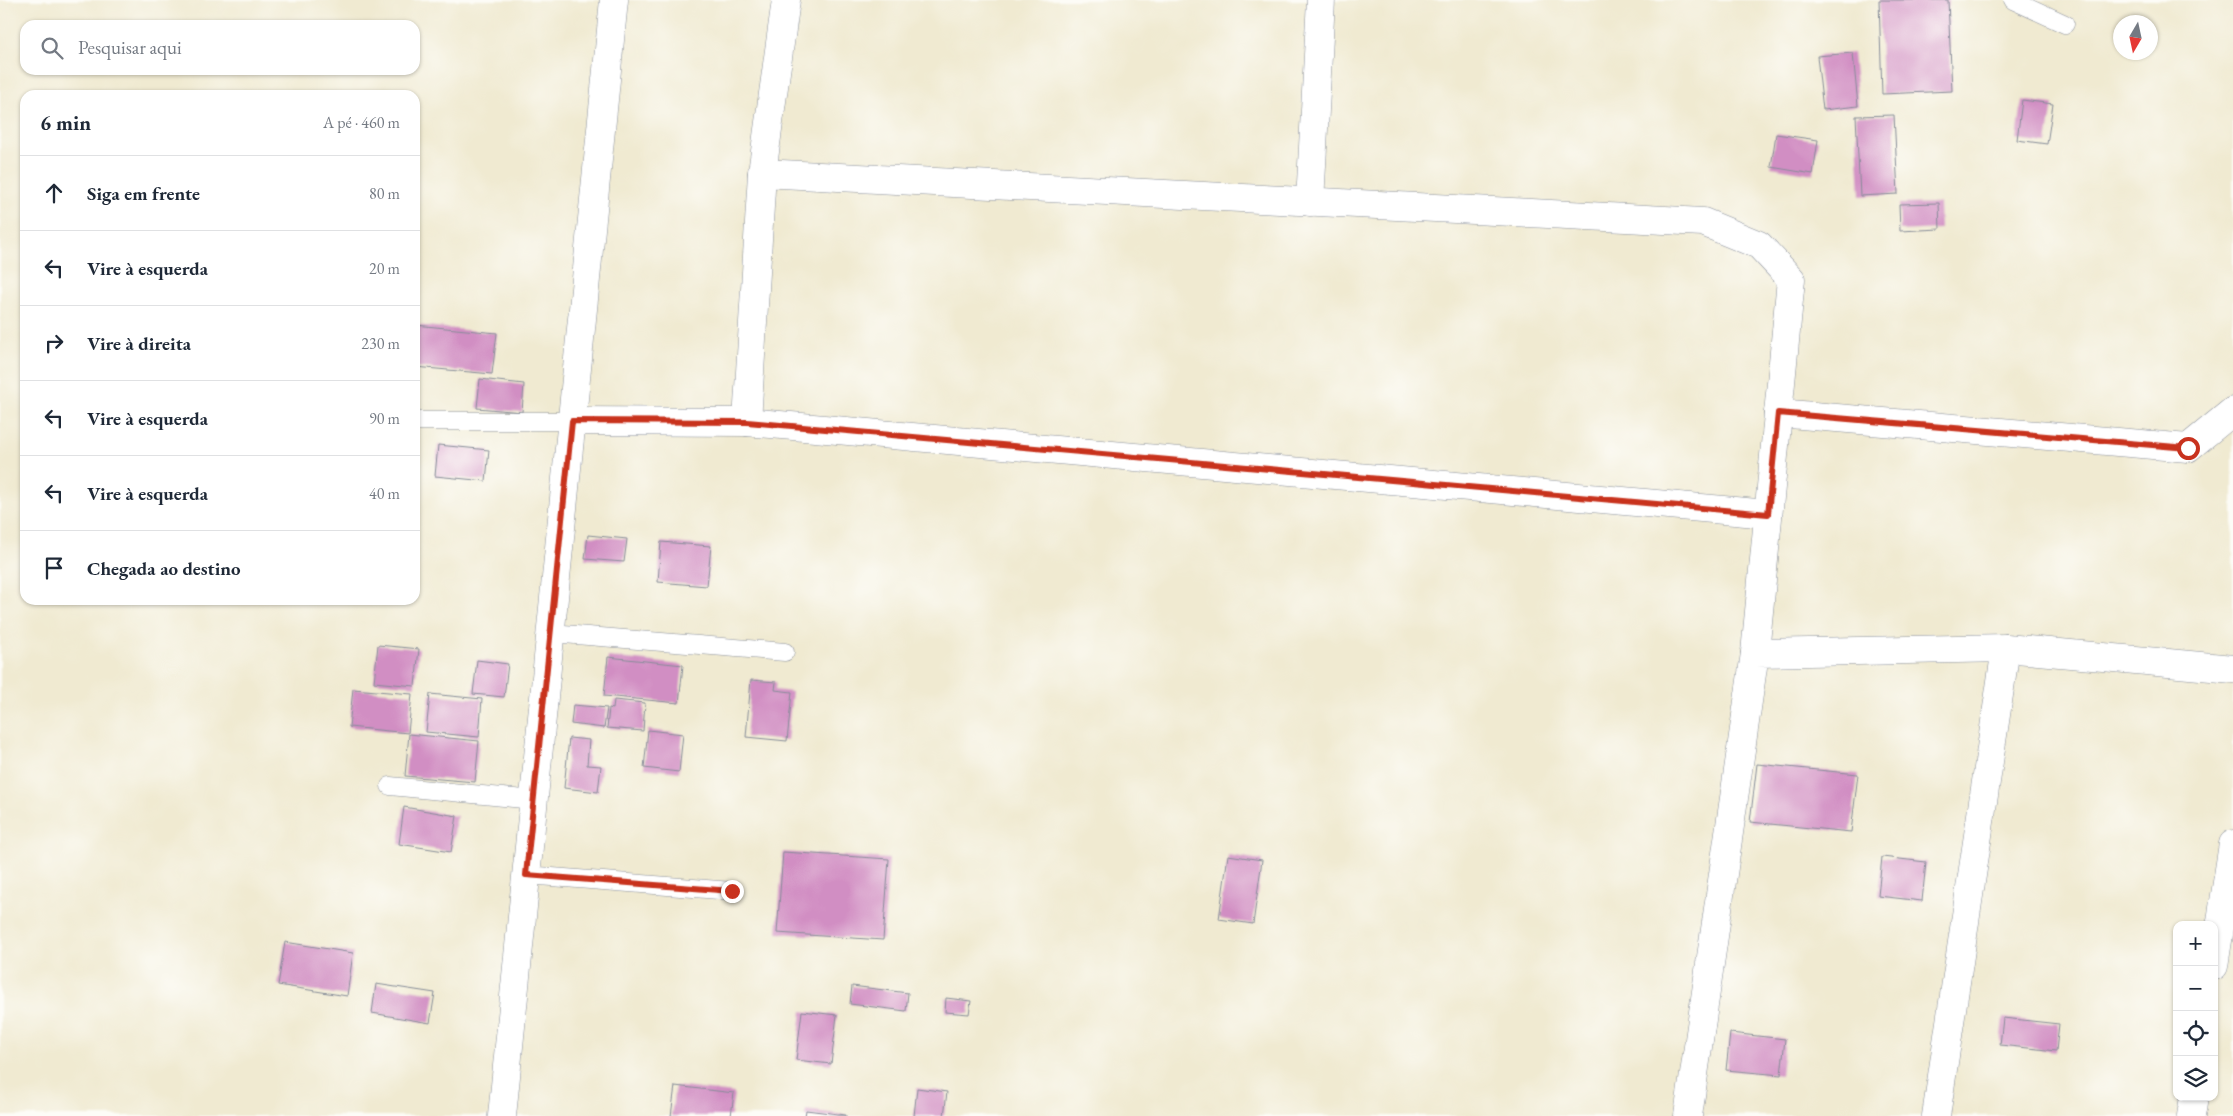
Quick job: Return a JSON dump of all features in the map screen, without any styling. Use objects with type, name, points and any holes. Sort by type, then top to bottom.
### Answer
[{"type":"street","points":[[502,1116],[614,0]]},
{"type":"street","points":[[747,422],[762,173],[786,0]]},
{"type":"street","points":[[1310,202],[1321,0]]},
{"type":"street","points":[[762,173],[1702,222],[1759,245],[1791,279],[1755,653],[1688,1116]]},
{"type":"street","points":[[1778,413],[2188,448],[2233,411]]},
{"type":"street","points":[[572,421],[747,422],[1768,514]]},
{"type":"street","points":[[1755,653],[2006,648],[2233,669]]},
{"type":"street","points":[[1936,1116],[2006,648]]},
{"type":"street","points":[[2218,940],[2233,844]]},
{"type":"street","points":[[2191,1116],[2193,1101]]},
{"type":"lane","points":[[2013,0],[2065,24]]},
{"type":"lane","points":[[420,421],[572,421]]},
{"type":"lane","points":[[551,633],[785,652]]},
{"type":"lane","points":[[390,786],[534,800]]},
{"type":"lane","points":[[526,875],[732,891]]},
{"type":"building","points":[[1879,0],[1948,0],[1952,91],[1882,94]]},
{"type":"building","points":[[1853,53],[1858,106],[1823,110],[1817,56]]},
{"type":"building","points":[[2022,100],[2053,104],[2047,144],[2017,140]]},
{"type":"building","points":[[1894,115],[1898,194],[1860,196],[1856,116]]},
{"type":"building","points":[[1776,134],[1818,140],[1813,174],[1771,167]]},
{"type":"building","points":[[1939,203],[1940,229],[1900,231],[1899,204]]},
{"type":"building","points":[[420,325],[497,333],[492,374],[420,367]]},
{"type":"building","points":[[480,379],[524,384],[522,412],[477,408]]},
{"type":"building","points":[[438,445],[489,450],[486,481],[435,476]]},
{"type":"building","points":[[588,535],[627,539],[624,562],[585,559]]},
{"type":"building","points":[[661,542],[711,546],[707,586],[658,582]]},
{"type":"building","points":[[378,645],[419,649],[415,686],[374,682]]},
{"type":"building","points":[[608,657],[683,665],[679,703],[604,696]]},
{"type":"building","points":[[477,660],[508,664],[504,697],[473,694]]},
{"type":"building","points":[[751,680],[776,682],[775,690],[792,692],[787,741],[746,737]]},
{"type":"building","points":[[353,689],[412,694],[408,733],[349,727]]},
{"type":"building","points":[[430,694],[482,699],[479,737],[426,732]]},
{"type":"building","points":[[614,700],[645,703],[643,731],[607,728],[609,708],[613,709]]},
{"type":"building","points":[[573,705],[607,708],[604,728],[571,724]]},
{"type":"building","points":[[648,730],[683,734],[679,772],[644,768]]},
{"type":"building","points":[[409,734],[479,741],[475,782],[405,776]]},
{"type":"building","points":[[569,738],[589,740],[587,765],[601,766],[598,792],[564,788]]},
{"type":"building","points":[[1757,764],[1858,774],[1851,832],[1750,822]]},
{"type":"building","points":[[404,807],[457,816],[451,852],[399,844]]},
{"type":"building","points":[[783,852],[889,859],[883,940],[777,933]]},
{"type":"building","points":[[1228,855],[1262,860],[1253,924],[1219,919]]},
{"type":"building","points":[[1882,857],[1926,862],[1922,901],[1878,896]]},
{"type":"building","points":[[285,942],[353,953],[347,996],[278,985]]},
{"type":"building","points":[[376,984],[435,993],[430,1023],[372,1013]]},
{"type":"building","points":[[852,986],[908,993],[906,1011],[850,1004]]},
{"type":"building","points":[[946,998],[971,1001],[969,1014],[945,1012]]},
{"type":"building","points":[[802,1011],[837,1015],[831,1064],[796,1060]]},
{"type":"building","points":[[2003,1018],[2059,1024],[2056,1051],[2000,1045]]},
{"type":"building","points":[[1730,1033],[1785,1039],[1781,1075],[1726,1070]]},
{"type":"building","points":[[675,1086],[734,1093],[731,1116],[671,1116]]},
{"type":"building","points":[[917,1088],[947,1092],[944,1116],[914,1116]]},
{"type":"building","points":[[806,1110],[846,1115],[846,1116],[805,1116]]},
{"type":"route","points":[[732,891],[526,875],[572,421],[747,422],[1768,514],[1778,413],[2188,448]]}]
